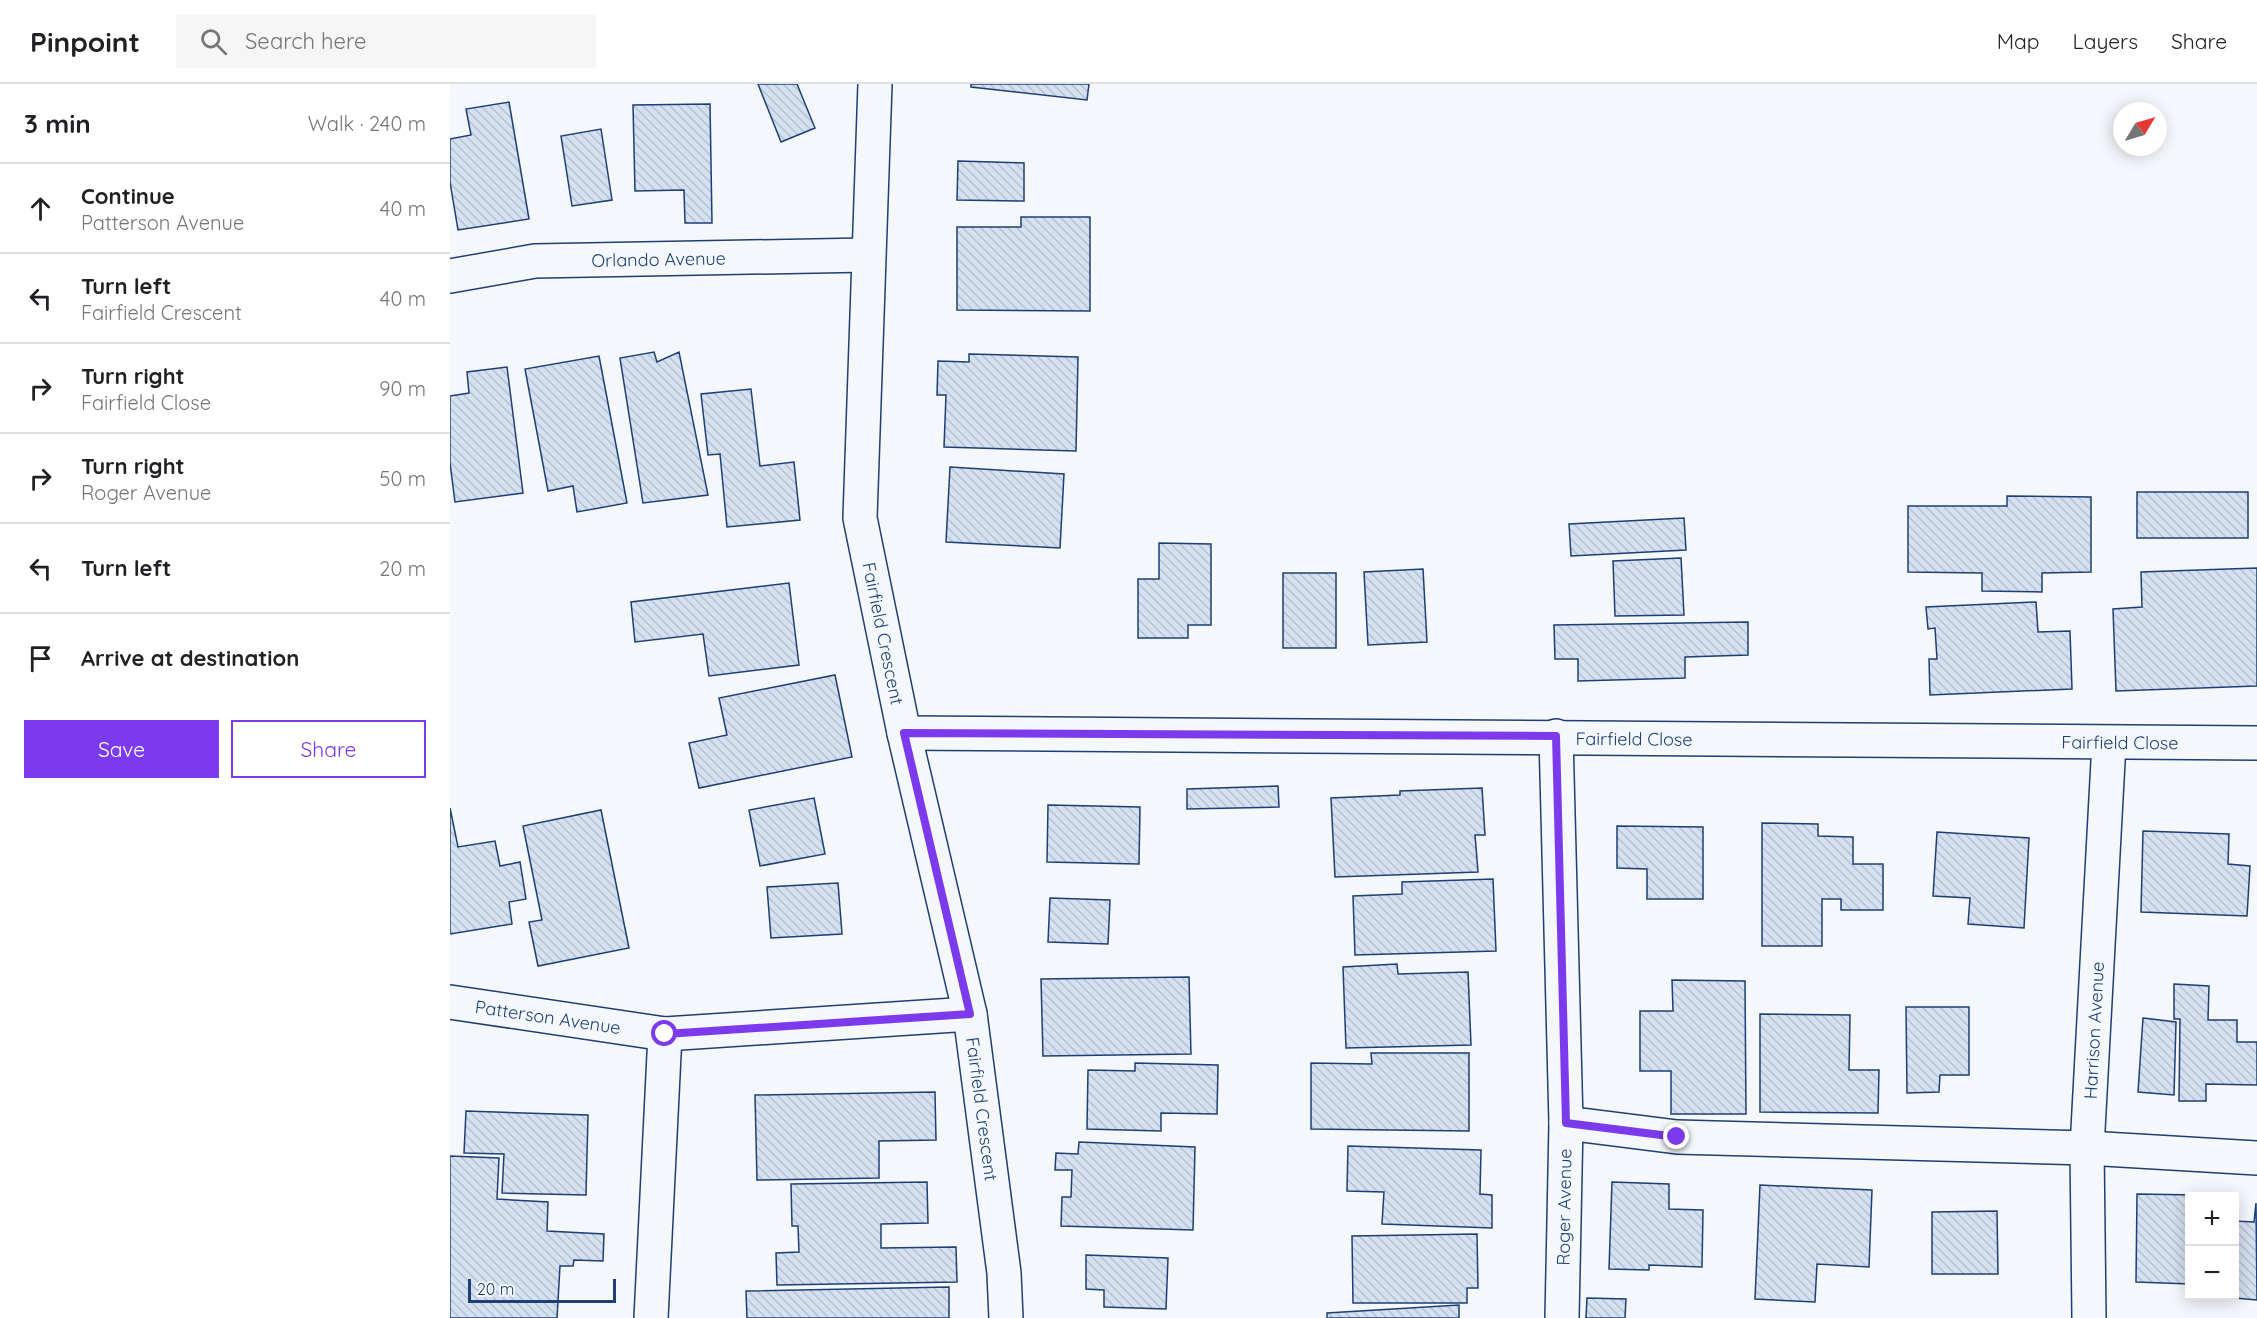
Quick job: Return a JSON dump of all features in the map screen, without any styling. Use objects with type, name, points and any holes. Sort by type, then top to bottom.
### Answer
[{"type":"street","name":"Fairfield Crescent","points":[[875,84],[867,255],[860,518],[904,733],[970,1014],[1004,1273],[1006,1318]]},
{"type":"street","name":"Orlando Avenue","points":[[450,276],[535,261],[867,255]]},
{"type":"street","name":"Fairfield Close","points":[[904,733],[1556,736],[2257,743]]},
{"type":"street","name":"Roger Avenue","points":[[1556,736],[1566,1123],[1562,1318]]},
{"type":"street","name":"Harrison Avenue","points":[[2089,1318],[2087,1148],[2109,743]]},
{"type":"street","name":"Patterson Avenue","points":[[450,1002],[665,1034],[970,1014]]},
{"type":"street","points":[[651,1318],[665,1034]]},
{"type":"street","points":[[1566,1123],[1677,1137],[2087,1148],[2257,1158]]},
{"type":"building","points":[[758,84],[797,84],[815,128],[781,142]]},
{"type":"building","points":[[971,84],[1089,84],[1087,100],[971,87]]},
{"type":"building","points":[[509,102],[529,219],[458,230],[450,182],[450,139],[471,135],[466,109]]},
{"type":"building","points":[[710,104],[712,223],[685,223],[684,190],[635,191],[633,105]]},
{"type":"building","points":[[601,129],[612,200],[572,206],[561,136]]},
{"type":"building","points":[[958,161],[1024,163],[1024,201],[957,200]]},
{"type":"building","points":[[1021,217],[1090,217],[1090,311],[957,310],[957,227],[1021,227]]},
{"type":"building","points":[[654,352],[657,362],[679,352],[708,495],[643,503],[620,358]]},
{"type":"building","points":[[969,354],[1078,357],[1076,451],[944,447],[946,395],[937,395],[938,361],[969,362]]},
{"type":"building","points":[[599,356],[627,503],[577,512],[573,486],[548,491],[525,369]]},
{"type":"building","points":[[507,367],[523,493],[455,502],[450,463],[450,396],[469,393],[467,372]]},
{"type":"building","points":[[751,389],[760,466],[794,462],[800,520],[727,527],[720,454],[708,455],[701,394]]},
{"type":"building","points":[[950,467],[1064,474],[1060,548],[946,542]]},
{"type":"building","points":[[2137,492],[2248,492],[2248,538],[2137,538]]},
{"type":"building","points":[[2007,496],[2091,497],[2091,572],[2042,573],[2042,592],[1982,591],[1982,573],[1908,572],[1908,506],[2007,506]]},
{"type":"building","points":[[1684,518],[1686,550],[1571,556],[1569,524]]},
{"type":"building","points":[[1159,543],[1211,544],[1211,625],[1188,625],[1188,638],[1138,638],[1138,579],[1159,579]]},
{"type":"building","points":[[1681,558],[1684,615],[1615,616],[1613,561]]},
{"type":"building","points":[[2257,568],[2257,686],[2116,691],[2113,609],[2142,607],[2141,572]]},
{"type":"building","points":[[1423,569],[1427,642],[1368,645],[1364,572]]},
{"type":"building","points":[[1283,573],[1336,573],[1336,648],[1283,648]]},
{"type":"building","points":[[789,583],[799,665],[709,676],[703,634],[635,642],[631,602]]},
{"type":"building","points":[[2036,602],[2038,632],[2070,631],[2072,689],[1930,695],[1929,659],[1937,659],[1935,628],[1928,629],[1926,607]]},
{"type":"building","points":[[1748,622],[1748,655],[1685,657],[1685,678],[1578,681],[1578,659],[1555,659],[1554,625]]},
{"type":"building","points":[[835,675],[852,757],[699,788],[689,743],[727,735],[719,698]]},
{"type":"building","points":[[1278,786],[1279,807],[1187,809],[1187,789]]},
{"type":"building","points":[[1482,788],[1485,835],[1475,835],[1478,872],[1335,877],[1331,798],[1400,795],[1400,791]]},
{"type":"building","points":[[814,798],[825,854],[760,866],[749,810]]},
{"type":"building","points":[[1048,805],[1140,807],[1139,864],[1047,862]]},
{"type":"building","points":[[450,808],[458,847],[495,841],[500,866],[520,862],[526,899],[509,902],[512,924],[450,934]]},
{"type":"building","points":[[601,810],[629,948],[538,966],[529,922],[542,920],[523,826]]},
{"type":"building","points":[[1762,823],[1818,824],[1818,836],[1853,837],[1853,864],[1883,864],[1883,910],[1841,910],[1841,899],[1822,899],[1822,946],[1762,946]]},
{"type":"building","points":[[1617,826],[1703,827],[1703,899],[1647,899],[1647,869],[1617,868]]},
{"type":"building","points":[[2143,831],[2229,834],[2228,864],[2250,866],[2247,916],[2141,912]]},
{"type":"building","points":[[1937,832],[2029,838],[2024,928],[1968,924],[1970,898],[1933,896]]},
{"type":"building","points":[[1493,879],[1496,951],[1355,955],[1353,896],[1402,894],[1402,882]]},
{"type":"building","points":[[838,883],[842,934],[771,938],[767,887]]},
{"type":"building","points":[[1050,898],[1110,900],[1108,944],[1048,942]]},
{"type":"building","points":[[1397,964],[1398,974],[1468,972],[1471,1045],[1346,1048],[1343,967]]},
{"type":"building","points":[[1189,977],[1191,1054],[1043,1056],[1041,979]]},
{"type":"building","points":[[1672,980],[1745,981],[1746,1114],[1671,1114],[1671,1071],[1640,1071],[1640,1011],[1673,1011]]},
{"type":"building","points":[[2174,984],[2209,986],[2208,1020],[2237,1020],[2237,1042],[2257,1042],[2257,1085],[2206,1084],[2206,1101],[2179,1101],[2180,1019],[2174,1019]]},
{"type":"building","points":[[1906,1007],[1969,1007],[1969,1075],[1940,1075],[1939,1092],[1907,1093]]},
{"type":"building","points":[[1760,1014],[1850,1015],[1849,1070],[1879,1070],[1878,1113],[1760,1112]]},
{"type":"building","points":[[2143,1018],[2176,1022],[2174,1095],[2138,1092]]},
{"type":"building","points":[[1371,1053],[1469,1053],[1469,1131],[1311,1129],[1311,1063],[1372,1064]]},
{"type":"building","points":[[1135,1063],[1218,1065],[1217,1114],[1161,1113],[1161,1131],[1087,1129],[1088,1070],[1135,1071]]},
{"type":"building","points":[[935,1092],[936,1140],[879,1141],[879,1178],[757,1180],[755,1095]]},
{"type":"building","points":[[466,1111],[588,1115],[586,1195],[502,1193],[504,1154],[464,1153]]},
{"type":"building","points":[[1079,1142],[1195,1147],[1193,1230],[1061,1226],[1062,1197],[1071,1197],[1072,1170],[1055,1170],[1056,1153],[1078,1154]]},
{"type":"building","points":[[1348,1146],[1481,1150],[1480,1194],[1492,1195],[1492,1228],[1382,1224],[1384,1192],[1347,1191]]},
{"type":"building","points":[[450,1156],[499,1158],[497,1199],[548,1202],[547,1231],[604,1234],[603,1261],[574,1260],[573,1266],[560,1266],[557,1318],[450,1318]]},
{"type":"building","points":[[927,1182],[928,1223],[881,1224],[881,1248],[956,1247],[957,1282],[777,1285],[776,1253],[799,1252],[798,1226],[792,1226],[791,1184]]},
{"type":"building","points":[[1612,1182],[1669,1184],[1669,1209],[1703,1210],[1702,1267],[1649,1265],[1649,1270],[1609,1269]]},
{"type":"building","points":[[1760,1185],[1872,1190],[1869,1267],[1817,1264],[1815,1302],[1755,1299]]},
{"type":"building","points":[[2137,1194],[2185,1195],[2185,1284],[2136,1282]]},
{"type":"building","points":[[2256,1203],[2257,1300],[2239,1298],[2239,1221],[2254,1222]]},
{"type":"building","points":[[1997,1211],[1998,1274],[1932,1274],[1932,1212]]},
{"type":"building","points":[[1477,1234],[1478,1288],[1467,1288],[1467,1303],[1353,1303],[1352,1236]]},
{"type":"building","points":[[1086,1255],[1168,1258],[1166,1309],[1104,1307],[1104,1290],[1086,1289]]},
{"type":"building","points":[[949,1287],[949,1318],[747,1318],[746,1291]]},
{"type":"building","points":[[1587,1298],[1626,1299],[1625,1318],[1586,1318]]},
{"type":"building","points":[[1459,1305],[1459,1318],[1327,1318],[1327,1313]]},
{"type":"route","points":[[665,1034],[970,1014],[904,733],[1556,736],[1566,1123],[1677,1137]]}]
